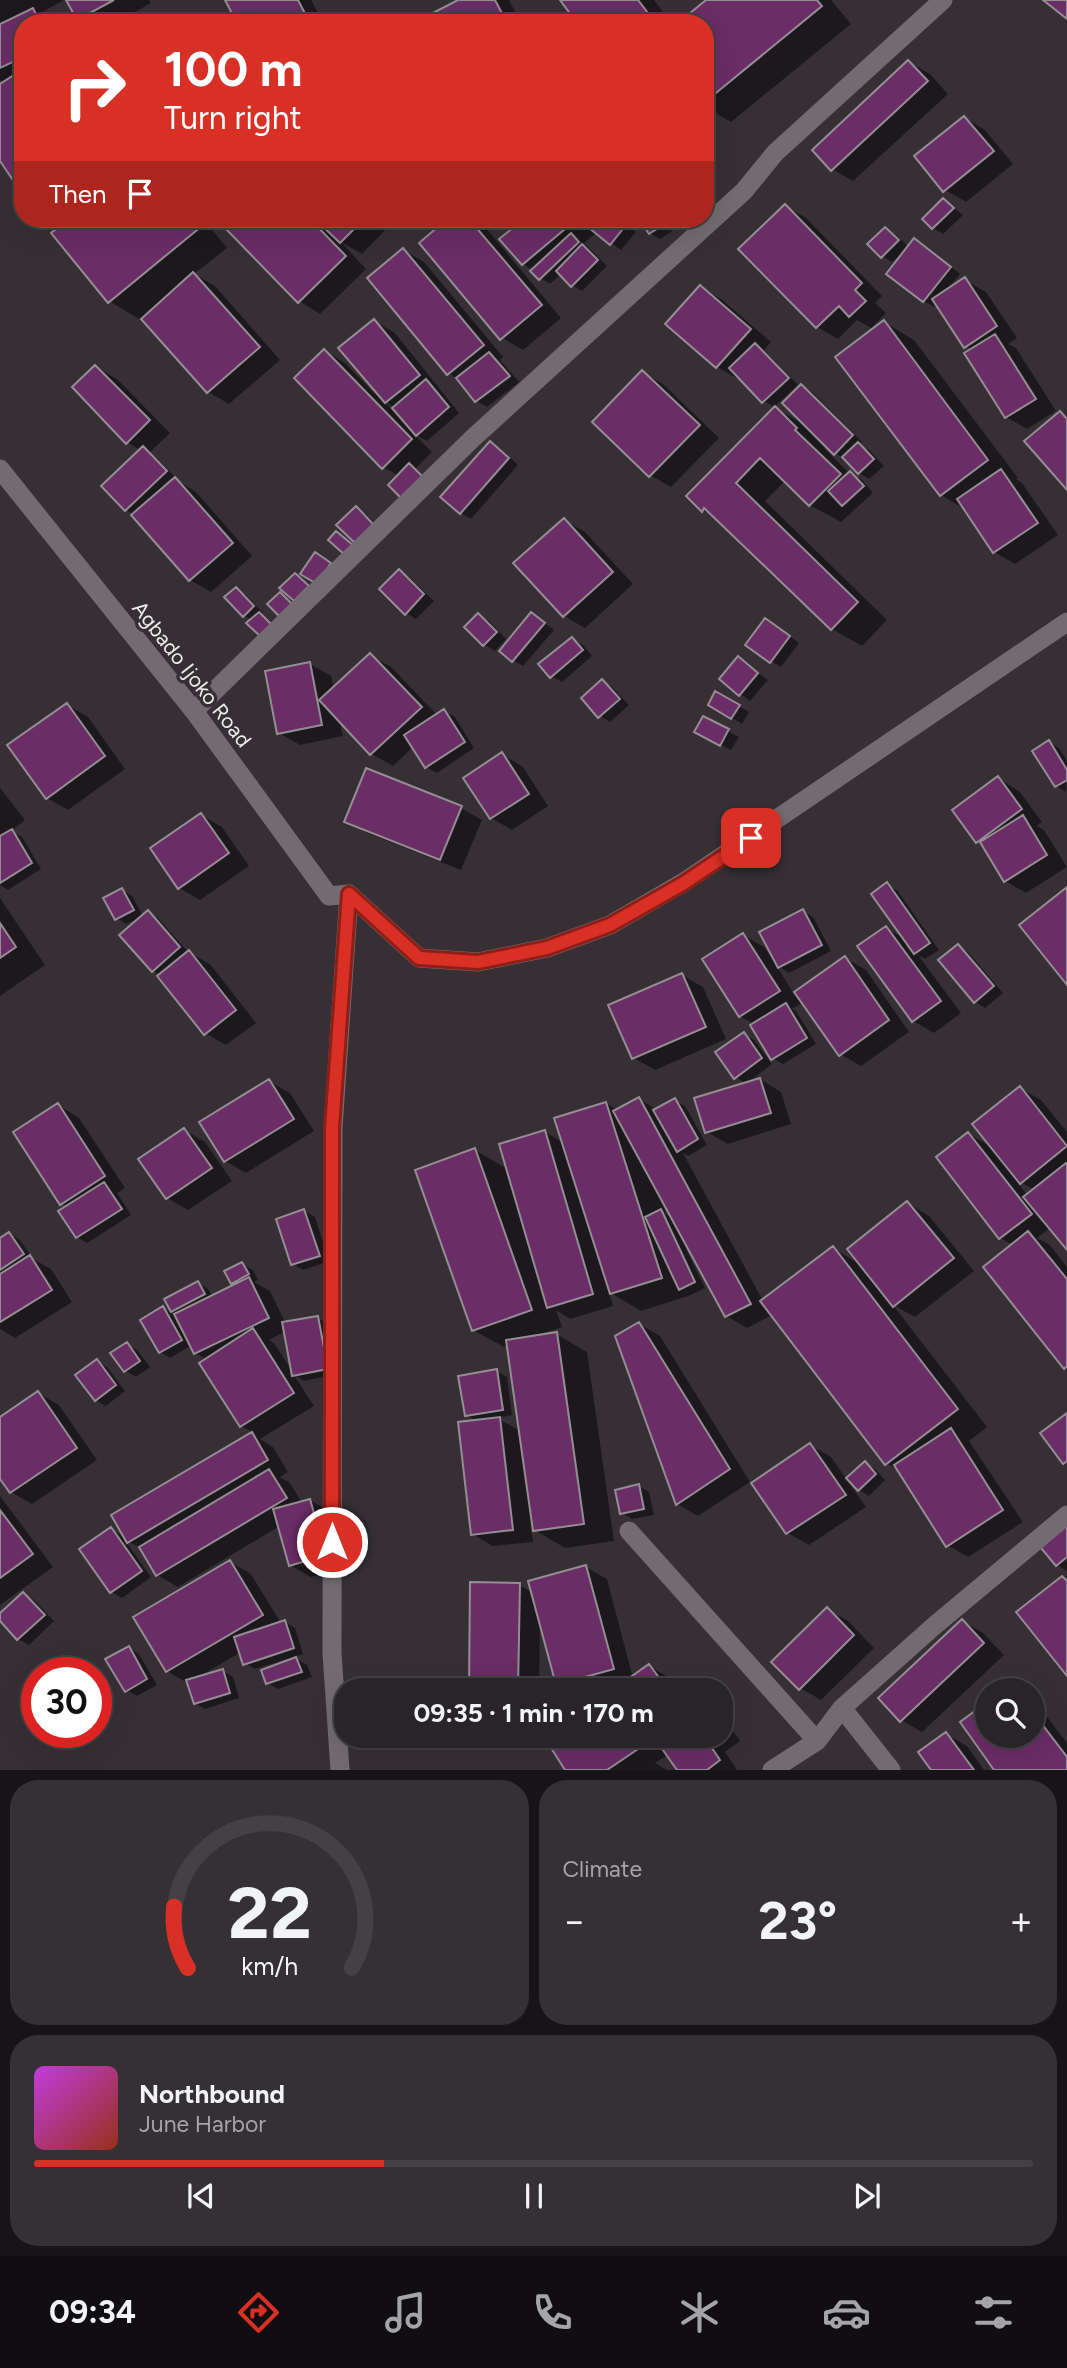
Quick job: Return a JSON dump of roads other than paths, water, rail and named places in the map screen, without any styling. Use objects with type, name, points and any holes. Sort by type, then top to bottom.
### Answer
[{"type":"street","points":[[714,218],[744,191],[775,153],[943,0]]},
{"type":"street","points":[[194,711],[473,439],[704,228]]},
{"type":"street","name":"Agbado Ijoko Road","points":[[0,470],[194,711],[329,896],[349,894]]},
{"type":"street","points":[[349,894],[419,958],[478,962],[547,948],[610,925],[684,883],[1067,622]]},
{"type":"street","points":[[341,1769],[332,1653],[332,1128],[349,894]]},
{"type":"street","points":[[772,1769],[817,1741],[842,1707],[934,1626],[1067,1516]]},
{"type":"street","points":[[629,1531],[817,1741]]},
{"type":"street","points":[[842,1707],[891,1769]]}]
